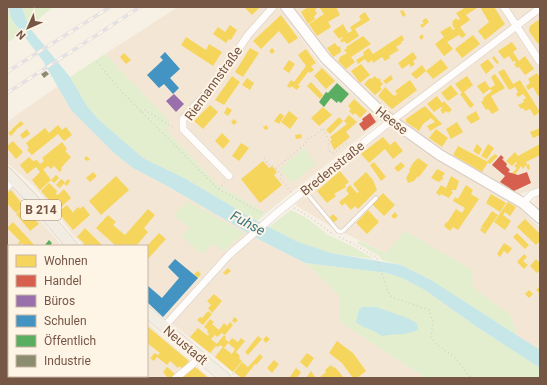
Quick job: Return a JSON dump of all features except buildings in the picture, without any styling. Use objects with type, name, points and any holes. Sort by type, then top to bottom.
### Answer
[{"type":"main road","name":"B 214","points":[[9,180],[71,245]]},
{"type":"main road","name":"Neustadt","points":[[148,313],[225,378]]},
{"type":"street","name":"Riemannstraße","points":[[229,176],[183,129],[183,119],[217,81],[248,35],[273,7]]},
{"type":"street","name":"Heese","points":[[286,7],[326,59],[373,105],[392,121],[440,155],[523,203],[540,218]]},
{"type":"street","points":[[504,7],[540,62]]},
{"type":"street","name":"Bredenstraße","points":[[164,327],[230,255],[268,217],[540,8]]},
{"type":"street","points":[[523,203],[532,194],[540,191]]},
{"type":"street","points":[[176,378],[200,357]]},
{"type":"lane","points":[[304,190],[338,231],[341,232],[376,198]]},
{"type":"path","points":[[97,62],[121,92],[218,189],[268,217]]},
{"type":"path","points":[[141,112],[145,110],[171,126],[183,129]]},
{"type":"path","points":[[276,168],[304,145],[308,139],[324,128],[329,141],[328,150],[331,153],[347,143],[351,147]]},
{"type":"path","points":[[264,158],[269,165],[274,166],[281,174],[281,179],[292,194]]},
{"type":"path","points":[[218,189],[229,176]]},
{"type":"path","points":[[292,206],[310,217],[332,234],[352,243],[377,258],[388,292],[392,298],[429,310],[433,321],[431,337],[435,343],[455,358],[471,378]]},
{"type":"shaded area","points":[[178,7],[278,7],[320,64],[380,120],[377,124],[266,213],[217,184],[168,132],[169,121],[105,54]]},
{"type":"shaded area","points":[[289,7],[540,7],[540,187],[517,195],[420,136],[387,112],[328,58]]},
{"type":"shaded area","points":[[58,86],[71,110],[115,154],[133,168],[169,187],[258,239],[305,263],[340,296],[340,322],[426,378],[240,378],[148,304],[148,245],[83,245],[73,235],[54,209],[31,183],[7,163],[7,122]]},
{"type":"shaded area","points":[[391,128],[437,160],[518,206],[540,228],[540,350],[518,336],[510,315],[472,288],[472,270],[405,232],[386,253],[332,227],[295,204],[386,130]]},
{"type":"shaded area","points":[[7,182],[61,245],[8,245],[8,377],[148,377],[148,323],[210,378],[7,378]]},
{"type":"shaded area","points":[[540,193],[540,213],[536,209],[534,202]]},
{"type":"green space","points":[[7,7],[12,20],[21,33],[7,43]]},
{"type":"green space","points":[[22,7],[53,7],[29,27]]},
{"type":"green space","points":[[105,54],[169,121],[168,132],[217,184],[266,213],[257,221],[186,179],[143,158],[98,119],[87,106],[70,77]]},
{"type":"green space","points":[[304,148],[316,164],[292,183],[280,169]]},
{"type":"green space","points":[[187,201],[244,233],[224,251],[212,244],[202,254],[182,237],[190,228],[174,216]]},
{"type":"green space","points":[[291,210],[308,219],[328,235],[350,245],[374,259],[331,253],[298,242],[269,227]]},
{"type":"green space","points":[[405,231],[472,270],[473,288],[510,315],[518,336],[431,280],[401,265],[382,260],[379,256],[357,243],[360,241],[386,253]]},
{"type":"green space","points":[[305,263],[387,273],[402,278],[425,290],[477,327],[540,368],[540,378],[426,378],[340,322],[340,296]]},
{"type":"water","name":"Fuhse","points":[[8,7],[22,7],[29,27],[70,77],[87,106],[98,119],[143,158],[186,179],[257,221],[298,242],[331,253],[401,265],[431,280],[540,350],[540,368],[477,327],[425,290],[402,278],[387,273],[305,263],[258,239],[169,187],[133,168],[115,154],[71,110],[43,61],[12,20]]},
{"type":"water","points":[[362,307],[376,307],[405,317],[417,323],[418,330],[409,333],[382,336],[356,322],[359,310]]},
{"type":"railway","points":[[7,72],[110,7]]},
{"type":"railway","points":[[7,93],[140,7]]}]
